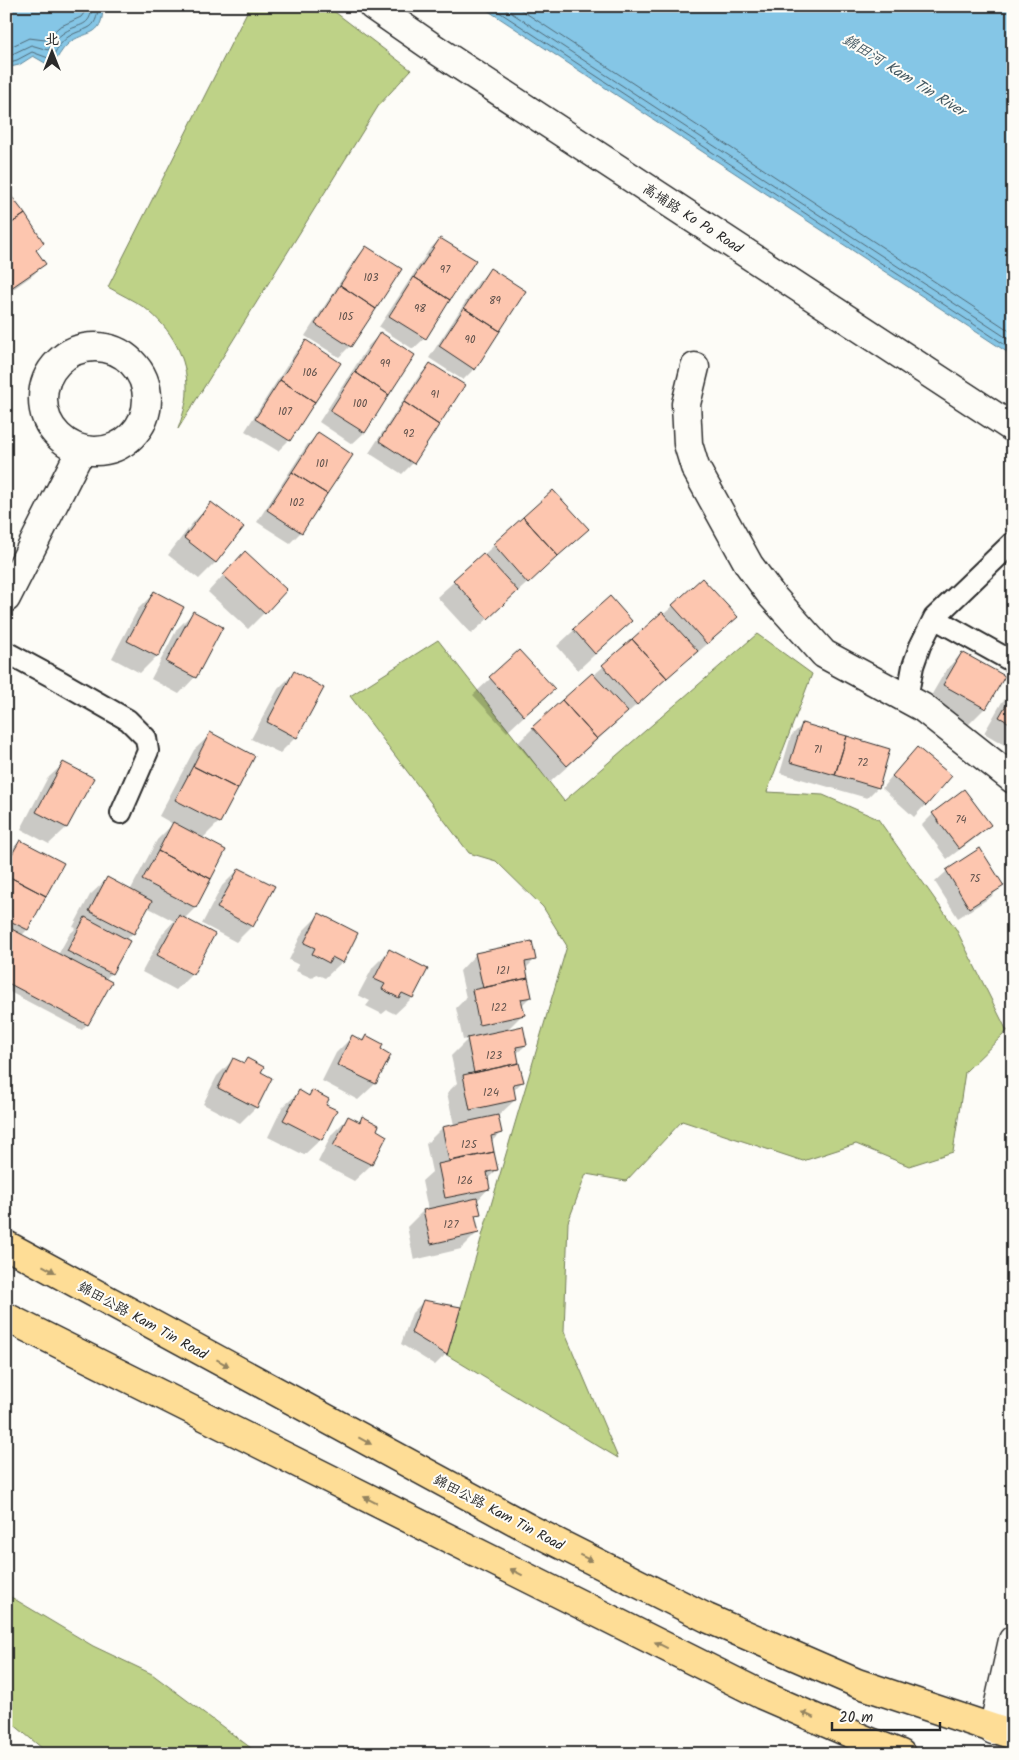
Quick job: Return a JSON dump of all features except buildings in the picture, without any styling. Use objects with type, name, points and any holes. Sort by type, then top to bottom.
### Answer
[{"type":"main road","name":"錦田公路 Kam Tin Road","points":[[6,1245],[519,1523],[707,1618],[857,1683],[1003,1733]]},
{"type":"main road","points":[[6,1317],[754,1691],[901,1754]]},
{"type":"street","name":"高埔路 Ko Po Road","points":[[373,6],[443,54],[1013,428]]},
{"type":"street","points":[[694,366],[686,404],[688,444],[694,467],[750,565],[772,596],[824,654],[922,707],[1013,779]]},
{"type":"street","points":[[6,598],[80,450]]},
{"type":"street","points":[[1003,1733],[1013,1640]]},
{"type":"lane","points":[[907,699],[913,666],[920,646],[934,618],[1012,542]]},
{"type":"lane","points":[[934,618],[1013,662]]},
{"type":"lane","points":[[6,652],[128,720],[146,738],[148,751],[121,813]]},
{"type":"green space","points":[[250,6],[327,6],[411,70],[379,105],[178,429],[185,406],[187,379],[185,367],[176,345],[163,325],[145,308],[108,287]]},
{"type":"green space","points":[[757,634],[812,674],[767,792],[823,795],[878,819],[956,929],[1007,1031],[965,1072],[953,1152],[909,1166],[856,1144],[803,1161],[682,1121],[626,1181],[586,1174],[568,1222],[564,1331],[618,1458],[447,1355],[567,946],[543,907],[496,861],[469,853],[350,696],[438,640],[564,801]]},
{"type":"green space","points":[[6,1594],[93,1646],[152,1674],[259,1754],[49,1754],[6,1718]]},
{"type":"water","points":[[6,6],[103,6],[100,24],[96,29],[74,39],[68,44],[52,67],[33,56],[19,65],[6,68]]},
{"type":"water","name":"錦田河 Kam Tin River","points":[[481,6],[1013,6],[1013,356]]}]
